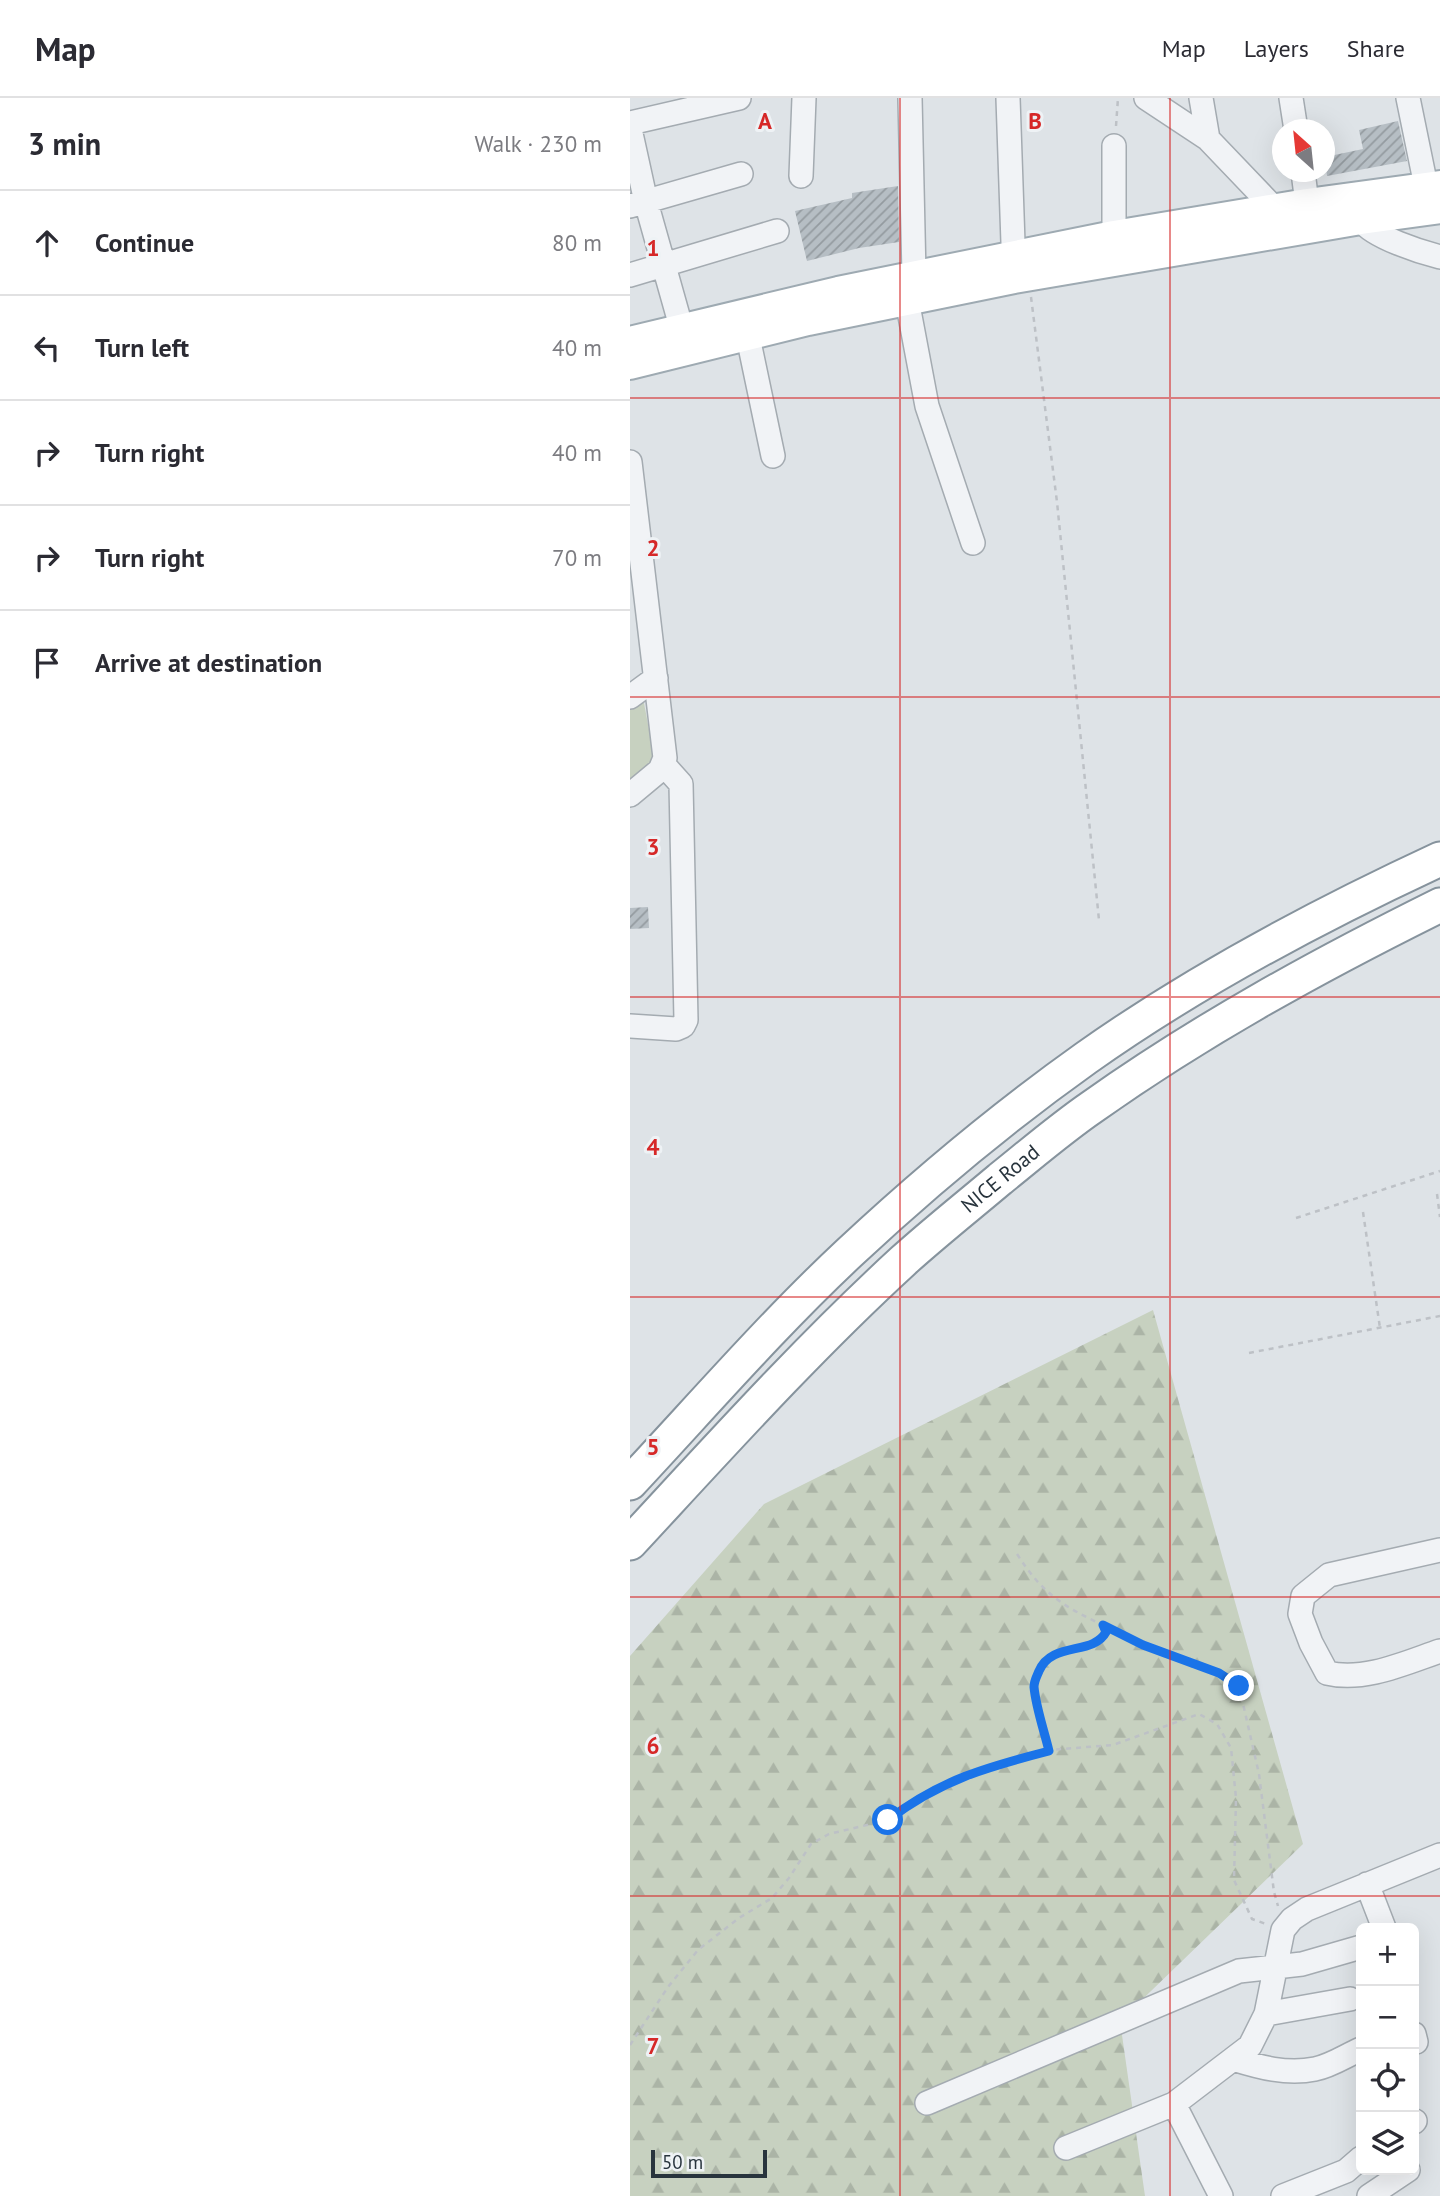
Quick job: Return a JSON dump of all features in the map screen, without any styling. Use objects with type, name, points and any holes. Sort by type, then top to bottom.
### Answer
[{"type":"highway","name":"NICE Road","points":[[630,1483],[773,1329],[848,1255],[1002,1122],[1086,1058],[1165,1006],[1272,943],[1367,893],[1440,859]]},
{"type":"highway","name":"NICE Road","points":[[630,1543],[827,1336],[894,1270],[1037,1149],[1109,1095],[1231,1016],[1298,976],[1440,905]]},
{"type":"main road","points":[[630,341],[838,291],[911,288],[1436,193]]},
{"type":"main road","points":[[1018,270],[1114,235],[1307,203],[1359,208]]},
{"type":"main road","points":[[630,365],[808,321],[911,288]]},
{"type":"street","points":[[682,330],[665,265],[638,204],[630,131],[738,98]]},
{"type":"street","points":[[801,176],[804,98]]},
{"type":"street","points":[[910,98],[911,288],[927,406],[973,543]]},
{"type":"street","points":[[1008,98],[1018,270]]},
{"type":"street","points":[[1146,98],[1208,139],[1274,208]]},
{"type":"street","points":[[1201,98],[1208,139]]},
{"type":"street","points":[[1291,98],[1294,119]]},
{"type":"street","points":[[1408,98],[1436,193]]},
{"type":"street","points":[[1114,146],[1114,235]]},
{"type":"street","points":[[638,204],[741,174]]},
{"type":"street","points":[[1304,182],[1307,203]]},
{"type":"street","points":[[1359,208],[1382,234],[1422,253],[1440,257]]},
{"type":"street","points":[[630,275],[777,232]]},
{"type":"street","points":[[748,337],[773,456]]},
{"type":"street","points":[[630,462],[665,758],[660,770],[630,795]]},
{"type":"street","points":[[630,697],[656,678]]},
{"type":"street","points":[[630,1026],[676,1029],[683,1026],[686,1020],[681,784],[664,765]]},
{"type":"street","points":[[1440,1550],[1329,1575],[1303,1596],[1300,1614],[1327,1673],[1344,1677],[1386,1669],[1440,1651]]},
{"type":"street","points":[[1066,2148],[1174,2104],[1250,2046],[1265,2014],[1285,1927],[1307,1909],[1440,1854]]},
{"type":"street","points":[[1367,1884],[1382,1923]]},
{"type":"street","points":[[927,2103],[1239,1971],[1302,1964],[1356,1948]]},
{"type":"street","points":[[1265,2014],[1350,1999]]},
{"type":"street","points":[[1233,2059],[1264,2069],[1296,2071],[1317,2069],[1356,2051]]},
{"type":"street","points":[[1174,2104],[1221,2196]]},
{"type":"street","points":[[1283,2196],[1346,2171],[1356,2162]]},
{"type":"street","points":[[1369,2196],[1400,2175]]},
{"type":"path","points":[[1114,146],[1118,98]]},
{"type":"path","points":[[1018,270],[1057,502],[1098,920]]},
{"type":"path","points":[[1296,1218],[1440,1171]]},
{"type":"path","points":[[1437,1194],[1440,1217]]},
{"type":"path","points":[[1363,1212],[1380,1328]]},
{"type":"path","points":[[1249,1353],[1440,1316]]},
{"type":"path","points":[[1017,1554],[1034,1580],[1079,1614],[1143,1645],[1219,1673],[1239,1686],[1259,1774],[1274,1892],[1285,1927]]},
{"type":"path","points":[[1049,1751],[1034,1684],[1042,1664],[1058,1652],[1103,1638],[1106,1632],[1103,1625]]},
{"type":"path","points":[[630,2045],[668,1987],[698,1950],[739,1918],[772,1898],[811,1844],[829,1833],[888,1820],[935,1788],[983,1768],[1049,1751],[1113,1745],[1199,1714],[1217,1724],[1231,1748],[1236,1798],[1234,1880],[1252,1919],[1285,1927]]},
{"type":"green space","points":[[643,698],[655,761],[630,781],[630,708]]},
{"type":"green space","points":[[1153,1310],[1303,1844],[1120,2021],[1145,2196],[630,2196],[630,1656],[764,1504]]},
{"type":"building","points":[[1398,121],[1407,161],[1335,174],[1335,155],[1363,149],[1359,130]]},
{"type":"building","points":[[898,186],[899,242],[859,248],[807,261],[795,211],[852,198],[852,193]]},
{"type":"building","points":[[648,907],[649,928],[630,929],[630,908]]},
{"type":"route","points":[[888,1820],[935,1788],[983,1768],[1049,1751],[1034,1684],[1042,1664],[1058,1652],[1094,1643],[1103,1638],[1106,1632],[1103,1625],[1143,1645],[1219,1673],[1239,1686]]}]
